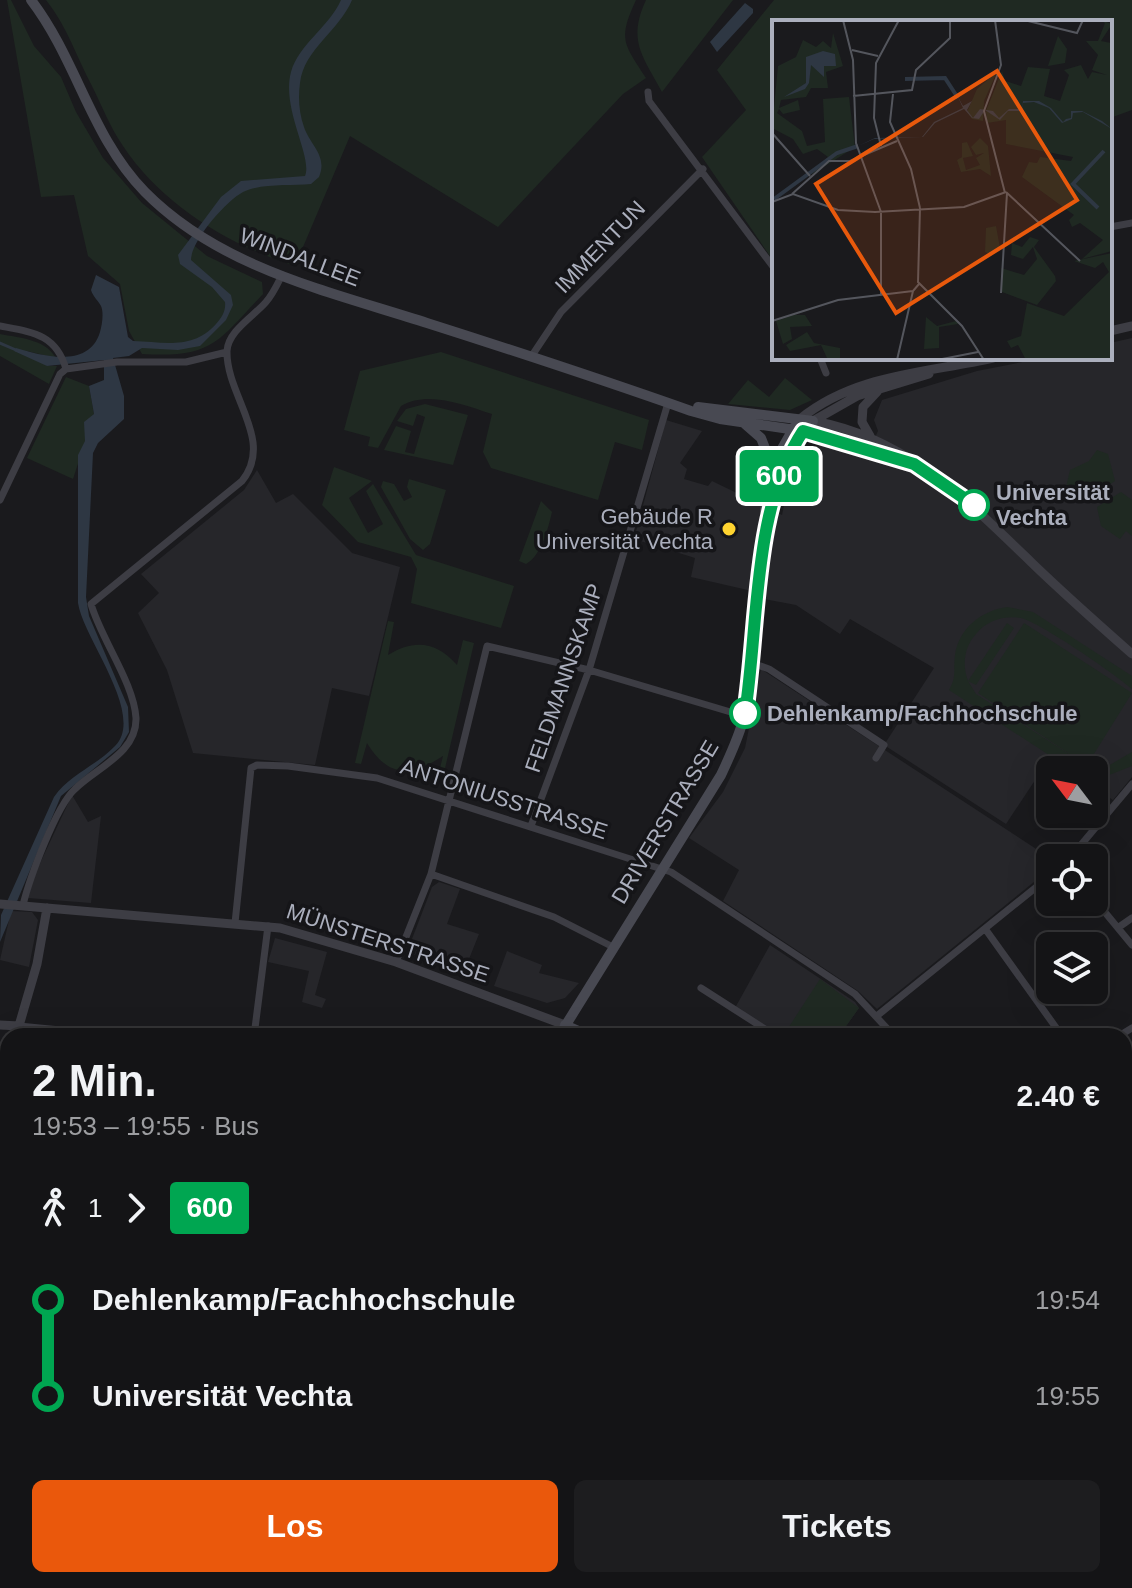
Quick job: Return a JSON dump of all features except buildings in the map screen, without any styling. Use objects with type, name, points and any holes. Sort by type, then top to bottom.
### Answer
[{"type":"main road","name":"WINDALLEE","points":[[31,0],[46,20],[112,151],[144,191],[204,239],[282,275],[668,403],[743,423],[799,426]]},
{"type":"main road","name":"WINDALLEE","points":[[668,403],[799,426]]},
{"type":"main road","name":"DRIVERSTRASSE","points":[[767,528],[765,514],[772,466],[799,426],[813,421]]},
{"type":"main road","points":[[743,423],[761,438],[772,466]]},
{"type":"main road","name":"DRIVERSTRASSE","points":[[563,1028],[721,775],[744,716],[767,528],[780,473],[799,426]]},
{"type":"main road","name":"MÜNSTERSTRASSE","points":[[565,1025],[572,1028]]},
{"type":"street","points":[[648,92],[649,101],[703,169],[772,265]]},
{"type":"street","name":"IMMENTUN","points":[[531,357],[561,312],[703,169]]},
{"type":"street","points":[[1112,227],[1132,223]]},
{"type":"street","points":[[19,905],[67,797],[124,749],[135,724],[132,701],[91,604],[242,481],[251,470],[256,458],[253,441],[227,352],[233,336],[267,302],[282,275]]},
{"type":"street","points":[[0,326],[46,337],[62,355],[66,367]]},
{"type":"street","points":[[1112,331],[1132,326]]},
{"type":"street","points":[[0,500],[66,367],[116,362],[186,362],[227,352]]},
{"type":"street","points":[[821,360],[826,373]]},
{"type":"street","points":[[938,360],[940,370]]},
{"type":"street","name":"DRIVERSTRASSE","points":[[813,421],[841,403],[888,386],[984,360]]},
{"type":"street","name":"DRIVERSTRASSE","points":[[799,426],[826,401],[859,385],[900,374],[940,370]]},
{"type":"street","points":[[870,436],[862,422],[863,407],[870,397],[888,386]]},
{"type":"street","name":"FELDMANNSKAMP","points":[[531,826],[589,670],[668,403]]},
{"type":"street","points":[[813,421],[870,436],[899,450],[914,464],[974,505],[1132,654]]},
{"type":"street","points":[[799,426],[914,464]]},
{"type":"street","points":[[396,962],[431,874],[487,646],[589,670],[744,716]]},
{"type":"street","points":[[752,663],[769,669],[884,745],[876,758]]},
{"type":"street","name":"ANTONIUSSTRASSE","points":[[235,923],[248,774],[257,765],[377,778],[450,798],[663,869],[855,994],[887,1028]]},
{"type":"street","points":[[1082,844],[1132,784]]},
{"type":"street","points":[[431,874],[554,917],[613,947]]},
{"type":"street","points":[[878,1015],[1036,888]]},
{"type":"street","name":"MÜNSTERSTRASSE","points":[[1,904],[268,926],[396,962],[565,1025]]},
{"type":"street","points":[[19,1028],[47,908]]},
{"type":"street","points":[[1108,915],[1132,945]]},
{"type":"street","points":[[1119,927],[1132,918]]},
{"type":"street","points":[[255,1028],[268,926]]},
{"type":"street","points":[[986,930],[1056,1028]]},
{"type":"street","points":[[701,988],[764,1028]]},
{"type":"shaded area","points":[[7,0],[11,0],[34,46],[61,77],[76,112],[103,158],[142,203],[207,256],[262,282],[263,294],[212,344],[184,353],[142,354],[129,331],[120,284],[88,256],[74,195],[41,197]]},
{"type":"shaded area","points":[[46,0],[636,0],[625,33],[632,57],[646,78],[623,94],[498,227],[350,136],[295,266],[222,234],[157,187],[118,139],[66,31]]},
{"type":"shaded area","points":[[646,0],[733,0],[662,92],[644,58],[638,38],[640,14]]},
{"type":"shaded area","points":[[774,0],[1132,0],[1132,110],[1112,117],[1112,20],[772,20],[772,259],[702,157],[746,110],[717,70]]},
{"type":"shaded area","points":[[0,334],[31,340],[51,352],[56,358],[27,351],[47,366],[57,366],[49,384],[0,356]]},
{"type":"shaded area","name":"Universität Vechta","points":[[1132,338],[1132,777],[1113,800],[1108,797],[1108,756],[1036,756],[1036,779],[1006,824],[884,745],[934,668],[850,619],[840,634],[796,605],[764,599],[765,594],[691,577],[695,558],[634,539],[666,420],[702,431],[680,463],[687,469],[684,479],[708,486],[712,481],[782,515],[791,473],[812,447],[820,445],[866,457],[878,431],[874,420],[882,400],[977,371],[1033,360],[1112,360],[1112,343]]},
{"type":"shaded area","points":[[441,352],[649,420],[642,450],[615,442],[598,500],[491,468],[483,452],[492,414],[458,403],[423,399],[401,406],[378,448],[368,446],[370,437],[344,430],[360,371]]},
{"type":"shaded area","points":[[66,377],[89,386],[94,414],[73,479],[27,458]]},
{"type":"shaded area","points":[[785,378],[812,400],[790,410],[728,404],[748,380],[769,397]]},
{"type":"shaded area","points":[[425,404],[468,415],[453,465],[384,450],[396,426],[411,431],[405,452],[414,454],[425,417],[417,414],[413,426],[397,421],[406,409]]},
{"type":"shaded area","points":[[1097,450],[1108,454],[1115,481],[1089,498],[1066,487],[1070,470],[1089,461]]},
{"type":"shaded area","points":[[334,467],[372,481],[349,498],[368,533],[383,524],[366,491],[373,484],[416,555],[514,586],[501,628],[411,603],[417,569],[411,557],[358,542],[322,505]]},
{"type":"shaded area","points":[[257,470],[276,503],[293,494],[352,553],[400,567],[369,696],[332,688],[315,765],[193,753],[167,670],[138,613],[159,593],[141,574],[244,490]]},
{"type":"shaded area","points":[[409,479],[446,490],[430,544],[423,550],[410,539],[381,487],[383,481],[394,484],[404,501],[412,497],[407,487]]},
{"type":"shaded area","points":[[1121,492],[1132,500],[1132,536],[1126,531],[1120,539],[1101,526],[1097,507]]},
{"type":"shaded area","points":[[541,501],[552,512],[540,549],[526,564],[519,561]]},
{"type":"shaded area","points":[[1007,607],[1033,612],[1132,676],[1132,689],[1060,639],[1031,622],[1015,617],[990,622],[980,629],[969,645],[965,669],[976,694],[1072,756],[1050,756],[949,690],[954,677],[957,645],[973,622],[988,612]]},
{"type":"shaded area","points":[[388,621],[394,622],[388,655],[407,646],[424,645],[441,651],[457,665],[463,640],[474,643],[443,777],[438,776],[443,756],[421,767],[402,770],[384,763],[367,743],[361,764],[355,763]]},
{"type":"shaded area","points":[[1007,623],[1014,628],[976,685],[968,681]]},
{"type":"shaded area","points":[[1024,623],[1132,693],[1093,756],[1072,756],[978,693]]},
{"type":"shaded area","points":[[761,669],[1036,849],[1036,880],[877,1009],[858,991],[723,901],[739,870],[689,838],[723,792],[745,748]]},
{"type":"shaded area","points":[[1132,752],[1132,766],[1108,775],[1108,766]]},
{"type":"shaded area","points":[[72,795],[88,822],[101,816],[91,903],[28,898],[35,874]]},
{"type":"shaded area","points":[[439,882],[460,889],[447,924],[479,934],[463,974],[407,952],[432,887]]},
{"type":"shaded area","points":[[11,911],[32,912],[38,920],[29,967],[0,960]]},
{"type":"shaded area","points":[[275,938],[327,952],[315,995],[326,999],[322,1008],[302,1002],[309,971],[268,962]]},
{"type":"shaded area","points":[[770,945],[855,1002],[859,1008],[845,1028],[768,1028],[735,1008]]},
{"type":"shaded area","points":[[507,951],[542,965],[539,973],[579,983],[565,998],[547,1003],[494,986]]},
{"type":"shaded area","points":[[820,979],[859,1008],[845,1028],[788,1028]]},
{"type":"water","points":[[341,0],[352,0],[308,60],[300,83],[301,116],[320,157],[319,177],[311,184],[267,186],[243,192],[219,212],[203,233],[191,260],[231,295],[233,305],[226,320],[200,346],[178,350],[142,348],[129,356],[113,358],[124,396],[124,419],[98,443],[93,453],[86,597],[89,616],[128,707],[129,732],[120,747],[61,796],[0,942],[1,915],[54,797],[68,782],[115,746],[123,732],[118,696],[78,603],[78,455],[85,441],[84,422],[94,414],[89,386],[104,380],[104,360],[47,366],[14,351],[16,348],[64,357],[86,351],[94,344],[103,315],[91,290],[96,275],[119,287],[128,337],[133,341],[188,341],[198,338],[216,324],[223,314],[225,302],[212,287],[180,264],[178,255],[221,197],[241,181],[305,176],[305,157],[290,101],[291,72],[300,53]]},
{"type":"water","points":[[745,3],[753,9],[753,13],[717,52],[710,42]]},
{"type":"waterway","points":[[0,343],[16,350]]},
{"type":"bus line","name":"600","points":[[745,713],[767,528],[780,473],[803,431],[914,464],[940,478],[974,505]]},
{"type":"place","name":"Universität Vechta","points":[[974,505]]},
{"type":"place","name":"Gebäude R Universität Vechta","points":[[729,529]]},
{"type":"place","name":"Dehlenkamp/Fachhochschule","points":[[745,713]]}]
